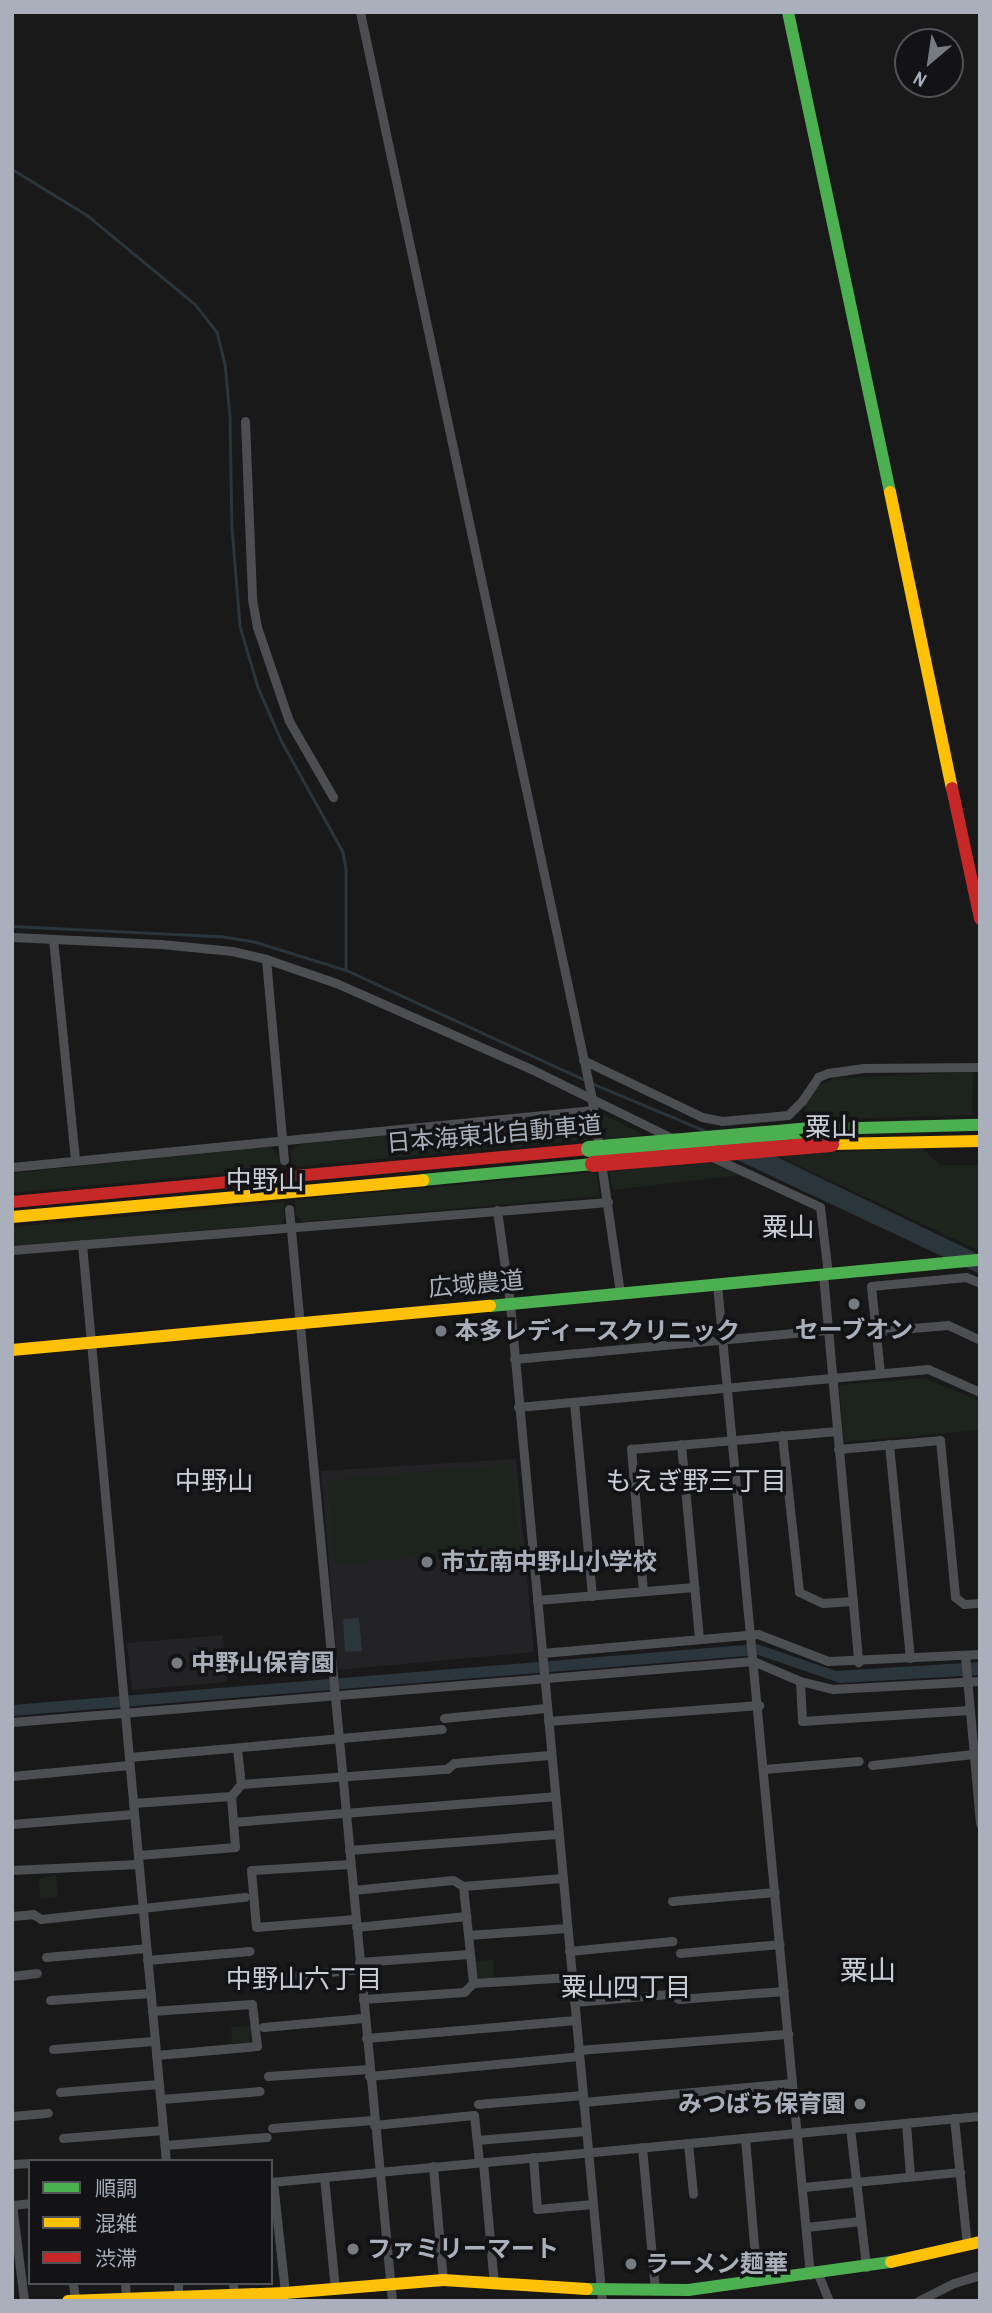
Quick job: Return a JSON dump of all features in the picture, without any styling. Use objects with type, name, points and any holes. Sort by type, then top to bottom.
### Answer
[{"type":"main road","points":[[788,12],[980,919]]},
{"type":"main road","name":"日本海東北自動車道","points":[[12,1217],[822,1129],[980,1125]]},
{"type":"main road","name":"日本海東北自動車道","points":[[12,1202],[591,1156],[934,1140],[980,1141]]},
{"type":"main road","name":"広域農道","points":[[12,1350],[980,1260]]},
{"type":"main road","points":[[72,2295],[126,2291],[178,2294],[233,2289],[285,2293],[335,2288],[391,2293],[443,2280],[601,2295],[757,2282],[866,2267],[973,2244]]},
{"type":"street","points":[[360,12],[592,1101],[620,1293]]},
{"type":"street","points":[[246,421],[252,599],[257,627],[289,721],[332,797]]},
{"type":"street","points":[[12,937],[161,944],[232,951],[267,959],[336,983],[531,1069],[592,1101],[820,1207],[827,1330],[858,1662]]},
{"type":"street","points":[[54,939],[75,1161]]},
{"type":"street","points":[[267,959],[284,1160]]},
{"type":"street","points":[[584,1063],[702,1116],[722,1121],[788,1115],[802,1101],[818,1077],[828,1073],[864,1068],[980,1067]]},
{"type":"street","points":[[12,1167],[283,1142],[592,1101]]},
{"type":"street","points":[[12,1250],[608,1202]]},
{"type":"street","points":[[289,1209],[391,2293]]},
{"type":"street","points":[[498,1210],[510,1304],[601,2295]]},
{"type":"street","points":[[82,1244],[166,2159]]},
{"type":"street","points":[[880,1373],[871,1286],[966,1277],[980,1283]]},
{"type":"street","points":[[717,1284],[806,2227],[814,2274],[829,2301]]},
{"type":"street","points":[[877,1331],[948,1325],[980,1340]]},
{"type":"street","points":[[514,1359],[827,1330]]},
{"type":"street","points":[[519,1407],[928,1369],[980,1392]]},
{"type":"street","points":[[574,1402],[592,1596]]},
{"type":"street","points":[[643,1591],[631,1449],[837,1431]]},
{"type":"street","points":[[782,1435],[799,1592],[822,1603],[853,1601]]},
{"type":"street","points":[[838,1449],[940,1440],[955,1597],[964,1604],[980,1603]]},
{"type":"street","points":[[681,1444],[699,1639]]},
{"type":"street","points":[[889,1444],[910,1658]]},
{"type":"street","points":[[537,1600],[694,1587]]},
{"type":"street","points":[[542,1656],[699,1639],[770,1637],[828,1661],[966,1658],[980,1654]]},
{"type":"street","points":[[966,1658],[980,1823]]},
{"type":"street","points":[[12,1722],[124,1710],[753,1659],[800,1681],[844,1690],[966,1679],[980,1681]]},
{"type":"street","points":[[800,1681],[802,1721],[969,1710]]},
{"type":"street","points":[[548,1721],[758,1705]]},
{"type":"street","points":[[444,1718],[546,1708]]},
{"type":"street","points":[[12,1776],[237,1748],[442,1729]]},
{"type":"street","points":[[12,1870],[138,1860],[235,1847],[231,1796],[241,1784],[237,1748]]},
{"type":"street","points":[[872,1765],[975,1749]]},
{"type":"street","points":[[241,1784],[447,1769],[454,1763],[550,1755]]},
{"type":"street","points":[[764,1769],[859,1761]]},
{"type":"street","points":[[133,1803],[231,1796]]},
{"type":"street","points":[[233,1822],[554,1796]]},
{"type":"street","points":[[12,1824],[134,1814]]},
{"type":"street","points":[[349,1850],[557,1834]]},
{"type":"street","points":[[350,1864],[251,1870],[256,1927],[466,1916]]},
{"type":"street","points":[[353,1890],[453,1880],[463,1886],[562,1878]]},
{"type":"street","points":[[463,1886],[473,1983]]},
{"type":"street","points":[[672,1901],[775,1892]]},
{"type":"street","points":[[12,1916],[33,1914],[41,1919],[245,1897]]},
{"type":"street","points":[[468,1935],[567,1928]]},
{"type":"street","points":[[569,1951],[673,1941]]},
{"type":"street","points":[[680,1953],[780,1944]]},
{"type":"street","points":[[46,1957],[146,1948]]},
{"type":"street","points":[[147,1960],[250,1951]]},
{"type":"street","points":[[257,1979],[470,1954]]},
{"type":"street","points":[[12,1976],[37,1973]]},
{"type":"street","points":[[363,1999],[464,1992],[473,1983],[570,1977]]},
{"type":"street","points":[[574,2002],[669,1994],[679,1999],[784,1991]]},
{"type":"street","points":[[50,2000],[151,1993]]},
{"type":"street","points":[[152,2011],[253,2004],[257,2046],[156,2055]]},
{"type":"street","points":[[263,2027],[364,2018]]},
{"type":"street","points":[[366,2038],[575,2020]]},
{"type":"street","points":[[268,2076],[369,2072],[788,2034]]},
{"type":"street","points":[[53,2049],[155,2041]]},
{"type":"street","points":[[478,2104],[792,2083]]},
{"type":"street","points":[[60,2092],[159,2084]]},
{"type":"street","points":[[160,2099],[260,2091]]},
{"type":"street","points":[[12,2116],[48,2113]]},
{"type":"street","points":[[165,2145],[269,2132],[474,2115],[495,2285]]},
{"type":"street","points":[[273,2182],[980,2116]]},
{"type":"street","points":[[954,2118],[960,2172],[973,2244]]},
{"type":"street","points":[[906,2123],[910,2176]]},
{"type":"street","points":[[850,2128],[866,2267]]},
{"type":"street","points":[[63,2138],[163,2130]]},
{"type":"street","points":[[477,2140],[586,2130]]},
{"type":"street","points":[[745,2138],[757,2282]]},
{"type":"street","points":[[688,2143],[693,2194]]},
{"type":"street","points":[[642,2147],[655,2290]]},
{"type":"street","points":[[533,2157],[537,2209],[593,2204]]},
{"type":"street","points":[[433,2166],[443,2280]]},
{"type":"street","points":[[803,2187],[960,2172]]},
{"type":"street","points":[[324,2177],[335,2288]]},
{"type":"street","points":[[273,2200],[276,2256],[285,2293]]},
{"type":"street","points":[[12,2204],[24,2301]]},
{"type":"street","points":[[806,2227],[861,2221]]},
{"type":"street","points":[[918,2301],[954,2283],[980,2275]]},
{"type":"shaded area","points":[[973,1072],[972,1115],[805,1120],[805,1106],[816,1087],[835,1078]]},
{"type":"shaded area","points":[[598,1112],[644,1135],[604,1139]]},
{"type":"shaded area","points":[[583,1117],[591,1123],[585,1124],[587,1140],[292,1167],[292,1150],[300,1144]]},
{"type":"shaded area","points":[[270,1147],[279,1155],[280,1168],[12,1193],[12,1173]]},
{"type":"shaded area","points":[[922,1148],[940,1165],[980,1165],[980,1251],[776,1155]]},
{"type":"shaded area","points":[[773,1155],[980,1255],[980,1274],[735,1159]]},
{"type":"shaded area","points":[[690,1162],[713,1163],[740,1175],[613,1190],[609,1172]]},
{"type":"shaded area","points":[[596,1172],[600,1196],[303,1222],[296,1215],[295,1200]]},
{"type":"shaded area","points":[[283,1202],[285,1217],[281,1224],[12,1246],[12,1227]]},
{"type":"shaded area","points":[[924,1378],[980,1401],[980,1430],[844,1442],[839,1385]]},
{"type":"shaded area","name":"市立南中野山小学校","points":[[516,1459],[534,1652],[338,1670],[321,1471]]},
{"type":"shaded area","points":[[512,1464],[520,1549],[335,1564],[328,1480]]},
{"type":"shaded area","points":[[359,1618],[362,1651],[345,1652],[343,1619]]},
{"type":"shaded area","name":"中野山保育園","points":[[223,1635],[227,1682],[132,1690],[127,1643]]},
{"type":"shaded area","points":[[757,1644],[836,1671],[980,1662],[980,1675],[840,1683],[758,1655],[12,1716],[12,1705]]},
{"type":"shaded area","points":[[56,1875],[58,1897],[40,1899],[39,1878]]},
{"type":"shaded area","points":[[493,1960],[494,1978],[475,1980],[474,1961]]},
{"type":"shaded area","points":[[251,2026],[250,2042],[232,2043],[231,2027]]},
{"type":"waterway","points":[[12,169],[87,215],[195,304],[217,332],[225,363],[230,416],[232,528],[240,626],[258,687],[281,740],[343,852],[346,869],[346,970]]},
{"type":"waterway","points":[[12,926],[220,936],[256,942],[346,970],[585,1080]]},
{"type":"waterway","points":[[591,1083],[708,1132]]},
{"type":"traffic: fast","points":[[788,12],[890,492]]},
{"type":"traffic: fast","points":[[822,1129],[980,1125]]},
{"type":"traffic: fast","points":[[589,1149],[822,1129]]},
{"type":"traffic: fast","points":[[423,1180],[593,1164]]},
{"type":"traffic: fast","points":[[490,1306],[980,1260]]},
{"type":"traffic: fast","points":[[587,2289],[688,2290],[891,2262]]},
{"type":"traffic: slow","points":[[890,492],[952,788]]},
{"type":"traffic: slow","points":[[831,1144],[980,1141]]},
{"type":"traffic: slow","points":[[12,1217],[423,1180]]},
{"type":"traffic: slow","points":[[12,1350],[490,1306]]},
{"type":"traffic: slow","points":[[891,2262],[980,2242]]},
{"type":"traffic: slow","points":[[68,2301],[285,2293],[443,2280],[587,2289]]},
{"type":"traffic: jam","points":[[952,788],[980,919]]},
{"type":"traffic: jam","points":[[593,1164],[831,1144]]},
{"type":"traffic: jam","points":[[12,1202],[589,1149]]},
{"type":"place","name":"セーブオン","points":[[854,1304]]},
{"type":"place","name":"本多レディースクリニック","points":[[441,1331]]},
{"type":"place","name":"市立南中野山小学校","points":[[427,1562]]},
{"type":"place","name":"中野山保育園","points":[[177,1663]]},
{"type":"place","name":"みつばち保育園","points":[[860,2104]]},
{"type":"place","name":"ファミリーマート","points":[[353,2249]]},
{"type":"place","name":"ラーメン麺華","points":[[631,2264]]},
{"type":"district","name":"粟山","points":[[831,1127]]},
{"type":"district","name":"中野山","points":[[265,1180]]},
{"type":"district","name":"粟山","points":[[788,1227]]},
{"type":"district","name":"中野山","points":[[214,1481]]},
{"type":"district","name":"もえぎ野三丁目","points":[[696,1481]]},
{"type":"district","name":"粟山","points":[[868,1970]]},
{"type":"district","name":"中野山六丁目","points":[[304,1979]]},
{"type":"district","name":"粟山四丁目","points":[[626,1987]]}]
